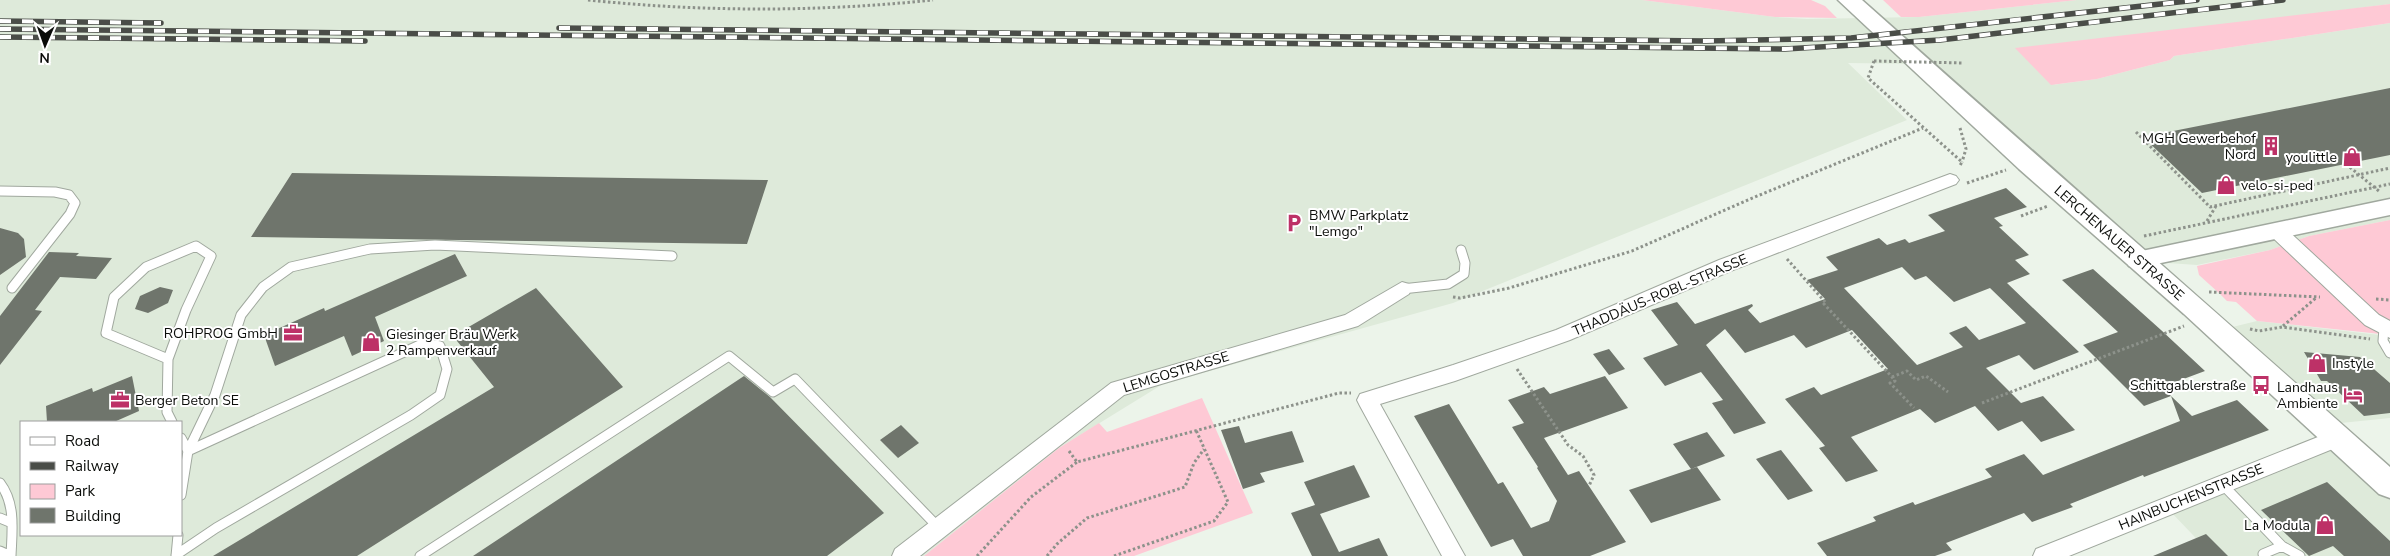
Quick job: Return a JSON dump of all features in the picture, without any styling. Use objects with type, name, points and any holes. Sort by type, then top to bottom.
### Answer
[{"type":"main road","name":"LERCHENAUER STRASSE","points":[[1849,0],[2139,248],[2206,320],[2390,485]]},
{"type":"street","name":"THADDÄUS-ROBL-STRASSE","points":[[1367,400],[1563,335],[1726,266],[1958,182]]},
{"type":"street","points":[[2139,248],[2278,232],[2387,202]]},
{"type":"street","points":[[2278,232],[2386,333]]},
{"type":"street","name":"LEMGOSTRASSE","points":[[903,556],[1118,389],[1351,321],[1402,289]]},
{"type":"street","points":[[1367,400],[1454,556]]},
{"type":"street","name":"HAINBUCHENSTRASSE","points":[[2044,556],[2338,438]]},
{"type":"lane","points":[[0,191],[56,192],[69,195],[75,203],[70,214],[12,288]]},
{"type":"lane","points":[[182,490],[188,451],[214,395],[241,315],[263,287],[291,266],[370,249],[435,245],[672,256]]},
{"type":"lane","points":[[168,359],[106,334],[114,297],[146,267],[196,246],[211,256],[186,310],[168,359],[167,412],[172,421]]},
{"type":"lane","points":[[1402,289],[1448,284],[1464,274],[1465,263],[1461,250]]},
{"type":"lane","points":[[2386,333],[2390,353]]},
{"type":"lane","points":[[176,556],[216,528],[411,415],[440,395],[447,369],[440,346],[424,343],[188,451]]},
{"type":"lane","points":[[420,556],[729,356],[773,392],[795,378],[939,528]]},
{"type":"lane","points":[[182,440],[188,451]]},
{"type":"lane","points":[[0,483],[6,489],[5,502],[12,523],[11,556],[0,551]]},
{"type":"lane","points":[[2222,484],[2282,546],[2300,556]]},
{"type":"lane","points":[[0,518],[12,523]]},
{"type":"lane","points":[[176,556],[178,536]]},
{"type":"lane","points":[[2263,554],[2282,546]]},
{"type":"path","points":[[588,0],[652,7],[741,10],[860,7],[933,0]]},
{"type":"path","points":[[1962,162],[1868,78],[1874,61],[1964,63]]},
{"type":"path","points":[[1960,124],[1961,135],[1967,148],[1958,182],[2012,168]]},
{"type":"path","points":[[1451,297],[1460,298],[1509,288],[1632,251],[1750,199],[1923,128]]},
{"type":"path","points":[[2136,132],[2210,207],[2390,168]]},
{"type":"path","points":[[2346,164],[2374,187],[2387,202]]},
{"type":"path","points":[[2139,248],[2206,222],[2390,184]]},
{"type":"path","points":[[2021,216],[2053,205]]},
{"type":"path","points":[[2206,222],[2216,206]]},
{"type":"path","points":[[1776,247],[1826,303],[1824,304],[1892,376],[1895,381],[1890,383],[1914,408]]},
{"type":"path","points":[[2201,290],[2220,294],[2390,300]]},
{"type":"path","points":[[2282,327],[2317,297]]},
{"type":"path","points":[[1982,403],[2184,326],[2206,320]]},
{"type":"path","points":[[2247,329],[2259,331],[2282,327],[2386,333]]},
{"type":"path","points":[[1507,354],[1568,445],[1583,456],[1594,475],[1589,486]]},
{"type":"path","points":[[1892,376],[1908,371],[1916,380],[1926,376],[1948,392]]},
{"type":"path","points":[[977,556],[1031,498],[1077,462],[1339,393],[1359,393],[1367,400]]},
{"type":"path","points":[[1114,556],[1214,521],[1228,502],[1196,430]]},
{"type":"path","points":[[1053,438],[1065,446],[1077,462]]},
{"type":"path","points":[[1047,556],[1056,544],[1087,518],[1185,487],[1194,463],[1204,449]]},
{"type":"shaded area","points":[[0,0],[1642,0],[1775,17],[1807,19],[1919,17],[2077,0],[2390,0],[2390,4],[2287,17],[2052,85],[2097,79],[2170,60],[2174,56],[2390,23],[2390,220],[2309,236],[2270,250],[2197,265],[2139,261],[1919,64],[1848,63],[1907,120],[1453,303],[1163,384],[1059,448],[924,556],[0,556]]},
{"type":"shaded area","points":[[2257,321],[2380,335],[2390,344],[2390,418],[2341,423],[2390,468],[2390,556],[2213,556],[2170,511],[2340,440],[2220,330]]},
{"type":"green space","points":[[1642,0],[1811,0],[1825,6],[1837,18],[1775,17]]},
{"type":"green space","points":[[1883,0],[2077,0],[1919,17],[1901,17]]},
{"type":"green space","points":[[2390,4],[2390,23],[2174,56],[2170,60],[2097,79],[2051,85],[2015,48]]},
{"type":"green space","points":[[2390,220],[2390,335],[2257,321],[2236,302],[2227,301],[2199,275],[2197,266],[2270,250],[2309,236]]},
{"type":"green space","points":[[1202,398],[1253,513],[1134,556],[924,556],[1059,448],[1099,423],[1107,432]]},
{"type":"building","name":"MGH Gewerbehof Nord","points":[[2390,88],[2390,155],[2202,193],[2143,137]]},
{"type":"building","points":[[292,173],[768,180],[747,244],[251,237]]},
{"type":"building","points":[[2006,188],[2027,207],[1994,218],[2003,226],[1999,227],[2029,255],[2015,260],[2030,274],[2007,283],[2079,352],[2034,370],[2019,355],[1986,368],[2021,403],[2043,396],[2075,430],[2041,442],[2022,421],[1998,431],[1975,406],[1935,423],[1920,409],[1851,437],[1878,471],[1846,482],[1819,448],[1825,446],[1785,399],[1814,387],[1821,395],[1888,369],[1852,330],[1806,348],[1794,335],[1745,353],[1725,329],[1706,345],[1766,423],[1734,434],[1712,403],[1723,400],[1701,372],[1665,386],[1643,358],[1678,345],[1651,310],[1677,302],[1695,324],[1752,304],[1753,306],[1748,310],[1760,323],[1825,299],[1807,280],[1838,270],[1826,257],[1879,238],[1887,245],[1905,239],[1909,243],[1945,231],[1928,215]],"holes":[[[1902,267],[1915,280],[1926,276],[1954,302],[1990,288],[2026,323],[1979,340],[1966,326],[1949,333],[1963,347],[1917,365],[1844,288]]]},
{"type":"building","points":[[0,228],[18,233],[24,239],[26,257],[0,275]]},
{"type":"building","points":[[49,252],[79,253],[76,256],[112,258],[96,279],[60,277],[35,310],[42,311],[0,365],[0,316]]},
{"type":"building","points":[[455,254],[467,276],[375,317],[384,341],[352,356],[344,336],[275,366],[264,335],[324,308],[325,311]]},
{"type":"building","points":[[2093,269],[2205,371],[2162,387],[2171,396],[2144,406],[2083,345],[2118,332],[2062,280]]},
{"type":"building","points":[[160,287],[173,290],[168,303],[148,313],[135,309],[140,296]]},
{"type":"building","points":[[536,288],[623,387],[357,556],[213,556],[494,387],[453,336]]},
{"type":"building","points":[[1609,349],[1625,369],[1609,375],[1593,354]]},
{"type":"building","points":[[2304,352],[2360,357],[2390,383],[2390,413],[2364,416],[2327,381],[2321,381]]},
{"type":"building","points":[[132,376],[139,411],[116,421],[47,421],[46,406],[92,388],[93,392]]},
{"type":"building","points":[[744,376],[770,397],[884,513],[827,556],[473,556]]},
{"type":"building","points":[[1605,376],[1628,408],[1544,438],[1568,475],[1579,471],[1626,542],[1590,556],[1523,556],[1513,539],[1491,547],[1414,416],[1449,404],[1498,484],[1503,482],[1531,528],[1549,521],[1557,501],[1512,427],[1524,423],[1508,400],[1544,387],[1550,394]]},
{"type":"building","points":[[2171,396],[2192,416],[2237,400],[2269,430],[2144,477],[2143,475],[2070,504],[2073,507],[2032,522],[2024,513],[1946,543],[1952,550],[1935,556],[1827,556],[1817,543],[1876,521],[1873,517],[1913,502],[1915,505],[1992,477],[1985,469],[2024,454],[2043,475],[2180,421]]},
{"type":"building","points":[[901,425],[919,443],[898,458],[880,440]]},
{"type":"building","points":[[1239,426],[1245,443],[1292,431],[1304,462],[1260,473],[1265,482],[1243,489],[1221,430]]},
{"type":"building","points":[[1707,432],[1725,456],[1691,469],[1673,444]]},
{"type":"building","points":[[1781,450],[1813,491],[1788,500],[1756,459]]},
{"type":"building","points":[[1354,465],[1370,497],[1320,514],[1339,552],[1379,538],[1388,556],[1312,556],[1291,513],[1315,505],[1304,482]]},
{"type":"building","points":[[1697,467],[1721,500],[1651,523],[1629,490]]},
{"type":"building","name":"La Modula","points":[[2327,482],[2390,541],[2390,556],[2344,556],[2333,546],[2309,556],[2261,510]]},
{"type":"building","points":[[2206,534],[2228,556],[2153,556]]},
{"type":"railway","points":[[559,28],[1706,41],[1851,38],[2197,0]]},
{"type":"railway","points":[[0,29],[1785,49],[1940,40],[2283,0]]},
{"type":"railway","points":[[0,21],[161,23]]},
{"type":"railway","points":[[0,37],[365,41]]},
{"type":"place","name":"MGH Gewerbehof Nord","points":[[2271,146]]},
{"type":"place","name":"youlittle","points":[[2352,157]]},
{"type":"place","name":"velo-si-ped","points":[[2226,185]]},
{"type":"place","name":"BMW Parkplatz \"Lemgo\"","points":[[1294,223]]},
{"type":"place","name":"ROHPROG GmbH","points":[[293,333]]},
{"type":"place","name":"Giesinger Bräu Werk 2 Rampenverkauf","points":[[371,342]]},
{"type":"place","name":"Instyle","points":[[2317,363]]},
{"type":"place","name":"Schittgablerstraße","points":[[2261,385]]},
{"type":"place","name":"Landhaus Ambiente","points":[[2353,395]]},
{"type":"place","name":"Berger Beton SE","points":[[120,400]]},
{"type":"place","name":"La Modula","points":[[2325,525]]}]
